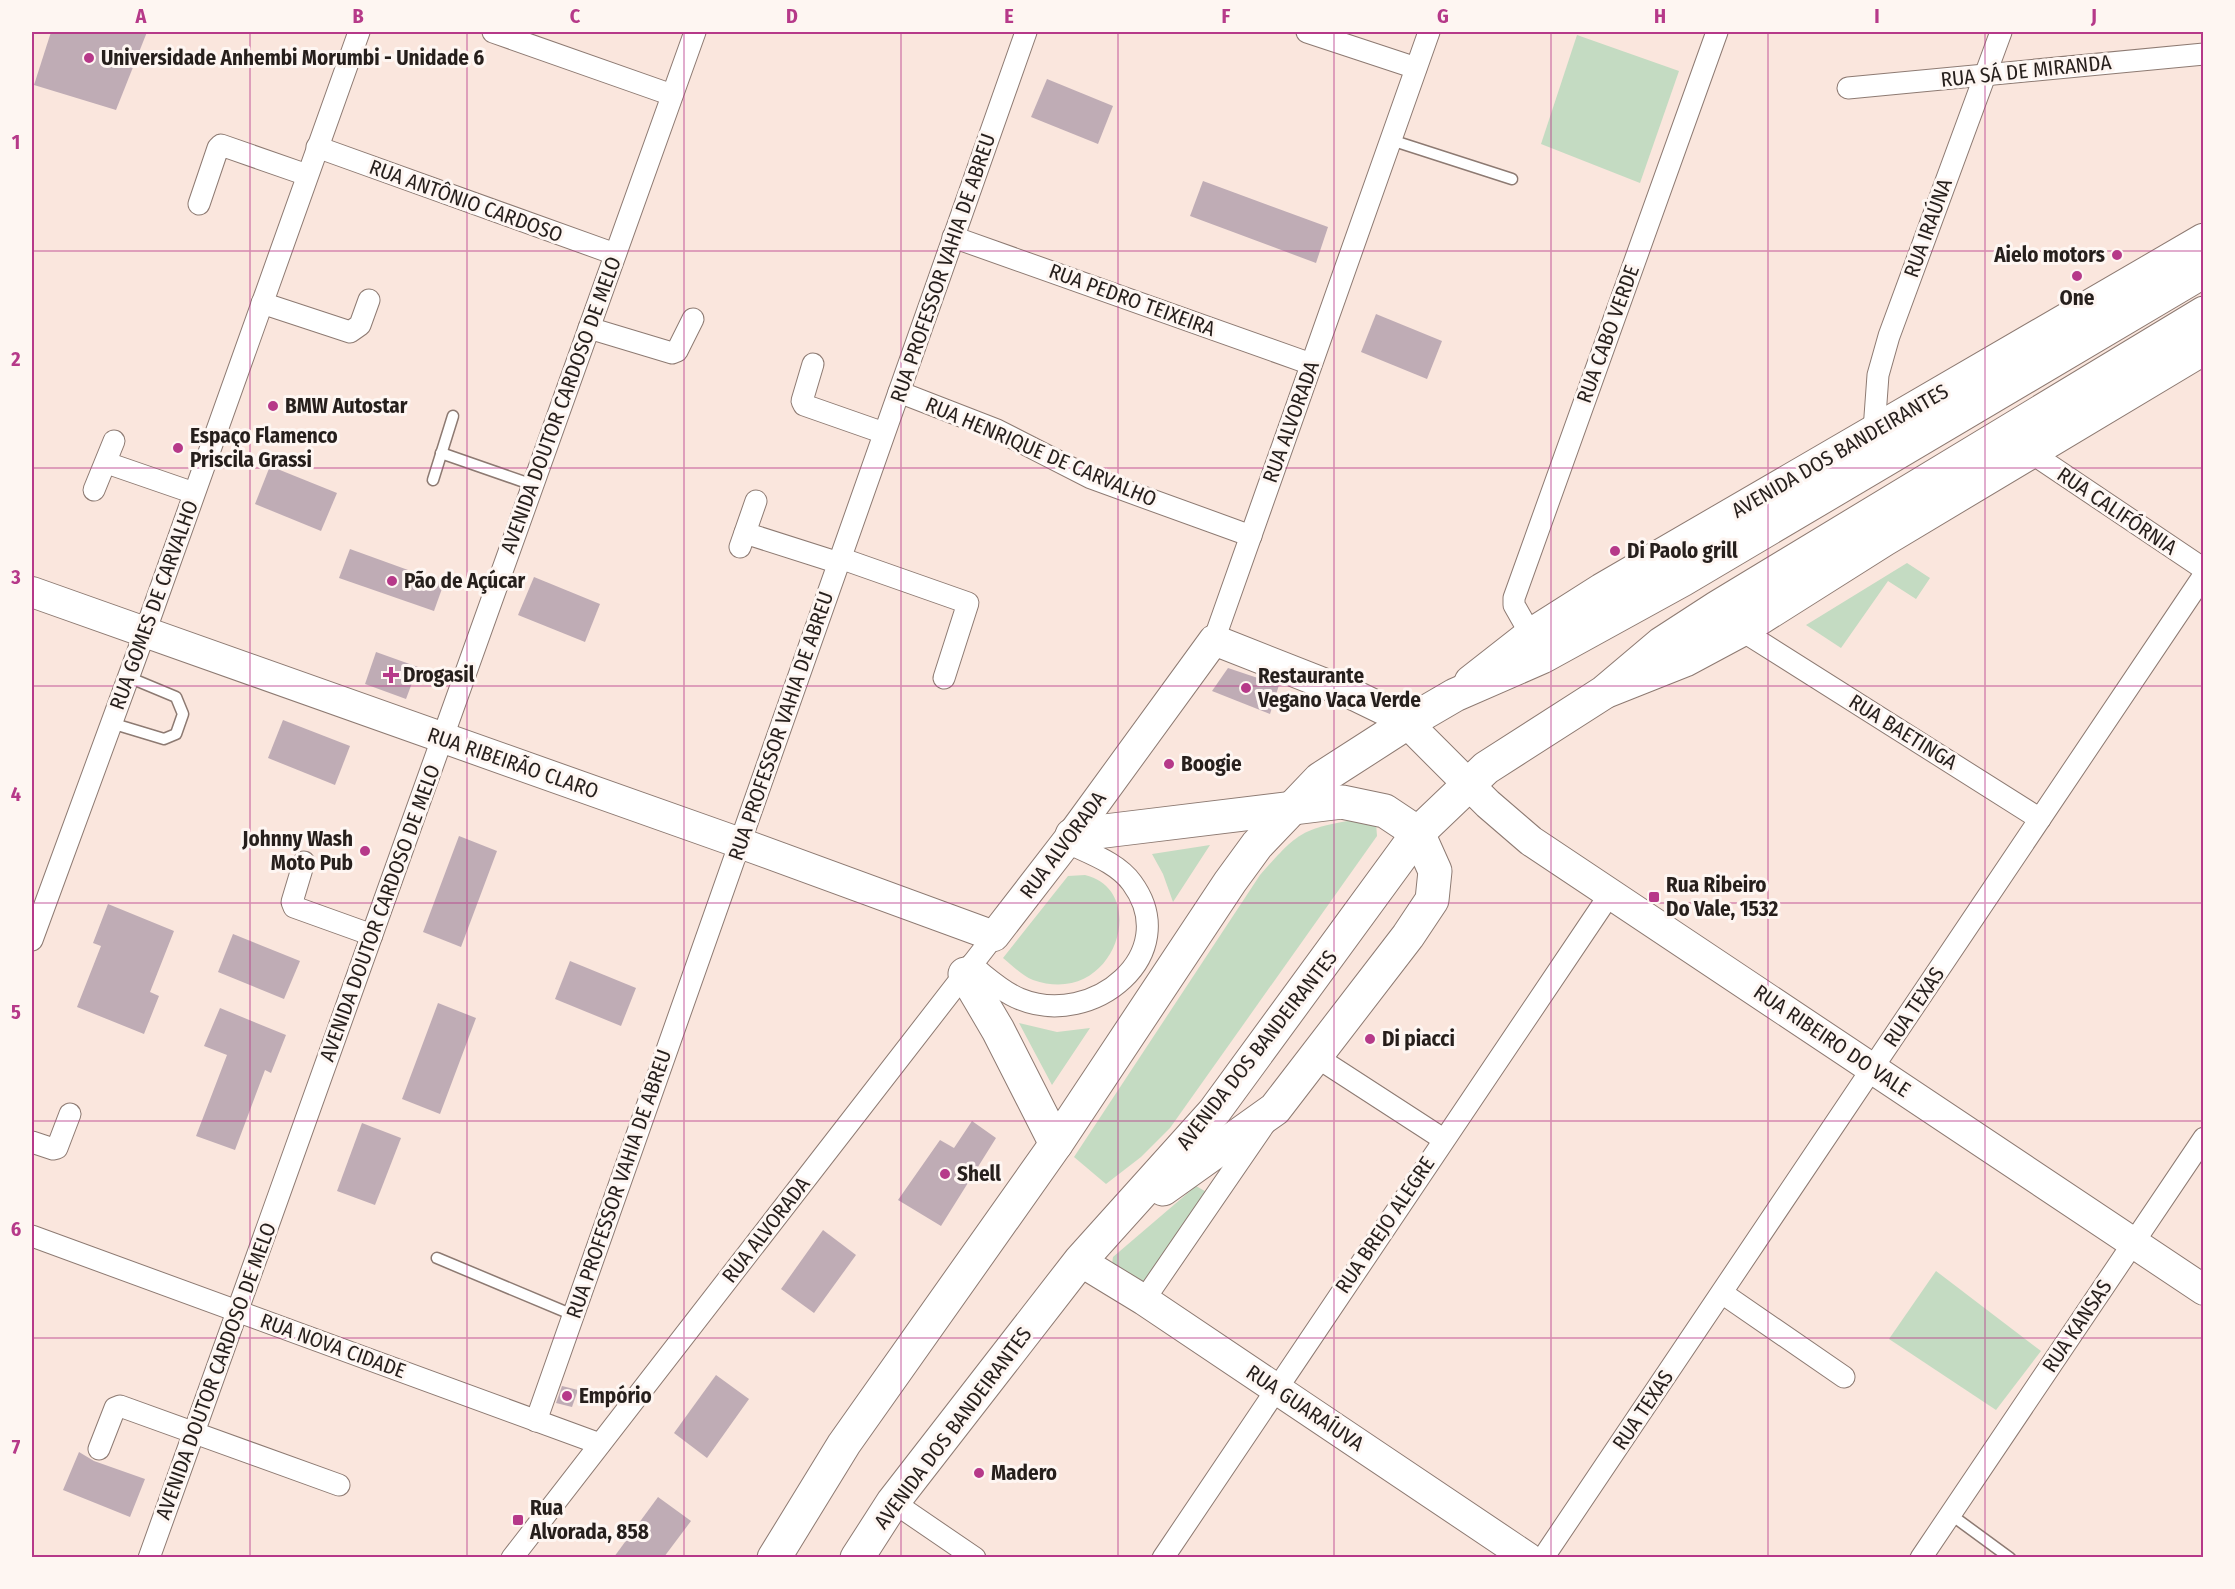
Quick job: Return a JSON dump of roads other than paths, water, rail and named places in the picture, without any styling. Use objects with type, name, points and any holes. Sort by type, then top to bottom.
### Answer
[{"type":"main road","name":"AVENIDA DOS BANDEIRANTES","points":[[1455,695],[1531,635],[1602,590],[2204,240]]},
{"type":"main road","name":"AVENIDA DOS BANDEIRANTES","points":[[774,1557],[844,1444],[1056,1144],[1230,882],[1257,845],[1320,779],[1455,695],[1542,657],[1682,580],[2204,271]]},
{"type":"main road","name":"AVENIDA DOS BANDEIRANTES","points":[[857,1557],[893,1502],[1080,1261],[1214,1112],[1418,833],[1468,782],[1603,693],[1661,644],[1718,607],[2204,313]]},
{"type":"main road","name":"AVENIDA DOS BANDEIRANTES","points":[[1603,693],[1755,632],[1885,538],[2204,348]]},
{"type":"main road","points":[[1069,838],[1342,802],[1366,806],[1399,818],[1418,833],[1435,871],[1432,900],[1408,936],[1275,1109],[1112,1227]]},
{"type":"main road","points":[[968,970],[1056,1144]]},
{"type":"street","name":"RUA GOMES DE CARVALHO","points":[[32,940],[145,632],[359,32]]},
{"type":"street","points":[[493,32],[672,95]]},
{"type":"street","name":"AVENIDA DOUTOR CARDOSO DE MELO","points":[[149,1557],[695,32]]},
{"type":"street","name":"RUA PROFESSOR VAHIA DE ABREU","points":[[536,1420],[1026,32]]},
{"type":"street","points":[[1307,32],[1416,68]]},
{"type":"street","name":"RUA ALVORADA","points":[[512,1557],[968,970],[1069,838],[1214,640],[1430,32]]},
{"type":"street","name":"RUA CABO VERDE","points":[[1531,635],[1514,605],[1514,598],[1717,32]]},
{"type":"street","name":"RUA IRAÚNA","points":[[1874,430],[1878,375],[1889,336],[1983,75],[2001,32]]},
{"type":"street","name":"RUA SÁ DE MIRANDA","points":[[1848,88],[2204,54]]},
{"type":"street","points":[[200,204],[218,148],[221,145],[307,175]]},
{"type":"street","name":"RUA ANTÔNIO CARDOSO","points":[[317,147],[615,254]]},
{"type":"street","name":"RUA PEDRO TEIXEIRA","points":[[953,237],[1311,364]]},
{"type":"street","points":[[262,303],[350,332],[360,324],[369,300]]},
{"type":"street","points":[[589,328],[672,354],[677,351],[693,319]]},
{"type":"street","points":[[813,364],[802,401],[804,405],[884,433]]},
{"type":"street","name":"RUA HENRIQUE DE CARVALHO","points":[[899,392],[997,430],[1091,478],[1251,536]]},
{"type":"street","points":[[94,490],[107,463],[114,441]]},
{"type":"street","name":"RUA CALIFÓRNIA","points":[[2030,452],[2204,569]]},
{"type":"street","points":[[107,463],[194,494]]},
{"type":"street","points":[[756,501],[743,540],[839,561],[968,603],[944,678]]},
{"type":"street","name":"RUA TEXAS","points":[[1543,1557],[2204,575]]},
{"type":"street","name":"RUA RIBEIRÃO CLARO","points":[[32,592],[740,843],[994,936]]},
{"type":"street","name":"RUA BAETINGA","points":[[1755,632],[2040,819]]},
{"type":"street","points":[[1214,640],[1377,705],[1407,723],[1468,782]]},
{"type":"street","name":"RUA RIBEIRO DO VALE","points":[[1468,782],[1496,812],[1531,841],[2204,1290]]},
{"type":"street","points":[[968,970],[1022,1000],[1065,1005],[1092,1001],[1128,975],[1144,944],[1146,924],[1143,902],[1131,881],[1115,866],[1069,838]]},
{"type":"street","points":[[304,862],[292,902],[294,907],[372,935]]},
{"type":"street","name":"RUA BREJO ALEGRE","points":[[1165,1557],[1443,1139],[1610,894]]},
{"type":"street","points":[[1315,1056],[1443,1139]]},
{"type":"street","points":[[1144,1300],[1275,1109]]},
{"type":"street","points":[[32,1142],[53,1149],[57,1148],[70,1114]]},
{"type":"street","name":"RUA KANSAS","points":[[1921,1557],[2204,1138]]},
{"type":"street","name":"RUA NOVA CIDADE","points":[[32,1236],[600,1444]]},
{"type":"street","name":"RUA GUARAÍUVA","points":[[1080,1261],[1144,1300],[1528,1557]]},
{"type":"street","points":[[1722,1293],[1844,1377]]},
{"type":"street","points":[[99,1449],[115,1408],[120,1406],[339,1485]]},
{"type":"street","points":[[893,1502],[975,1557]]},
{"type":"lane","points":[[1391,140],[1512,179]]},
{"type":"lane","points":[[433,480],[453,416]]},
{"type":"lane","points":[[441,453],[533,485]]},
{"type":"lane","points":[[111,723],[164,739],[176,734],[183,714],[176,697],[128,677]]},
{"type":"lane","points":[[437,1258],[573,1315]]},
{"type":"lane","points":[[1950,1514],[2010,1557]]},
{"type":"place","name":"Universidade Anhembi Morumbi - Unidade 6","points":[[89,58]]},
{"type":"place","name":"Aielo motors","points":[[2117,255]]},
{"type":"place","name":"One","points":[[2077,276]]},
{"type":"place","name":"BMW Autostar","points":[[273,406]]},
{"type":"place","name":"Espaço Flamenco Priscila Grassi","points":[[178,448]]},
{"type":"place","name":"Di Paolo grill","points":[[1615,551]]},
{"type":"place","name":"Pão de Açúcar","points":[[392,581]]},
{"type":"place","name":"Drogasil","points":[[391,675]]},
{"type":"place","name":"Restaurante Vegano Vaca Verde","points":[[1246,688]]},
{"type":"place","name":"Boogie","points":[[1169,764]]},
{"type":"place","name":"Johnny Wash Moto Pub","points":[[365,851]]},
{"type":"place","name":"Rua Ribeiro Do Vale, 1532","points":[[1654,897]]},
{"type":"place","name":"Di piacci","points":[[1370,1039]]},
{"type":"place","name":"Shell","points":[[945,1174]]},
{"type":"place","name":"Empório","points":[[567,1396]]},
{"type":"place","name":"Madero","points":[[979,1473]]},
{"type":"place","name":"Rua Alvorada, 858","points":[[518,1520]]}]
